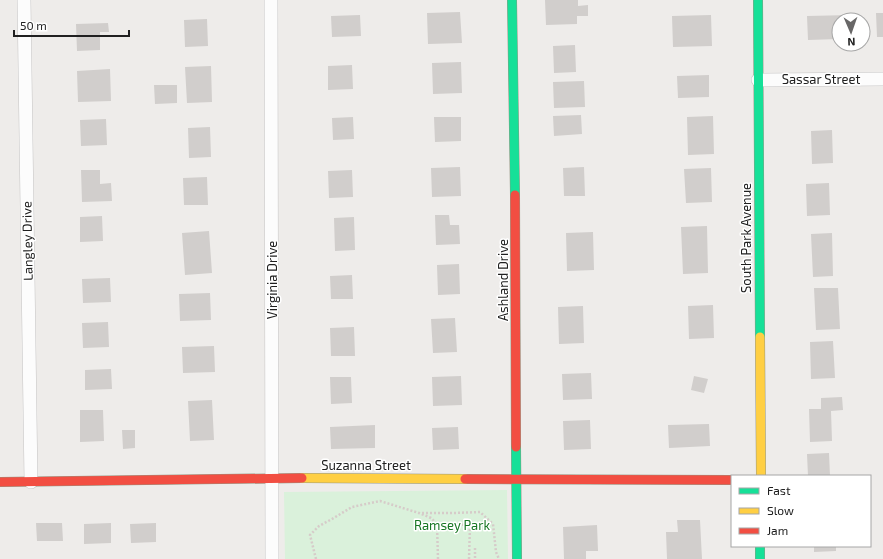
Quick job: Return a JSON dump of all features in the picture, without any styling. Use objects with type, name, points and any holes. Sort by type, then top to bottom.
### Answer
[{"type":"street","name":"Langley Drive","points":[[24,0],[31,482]]},
{"type":"street","name":"Virginia Drive","points":[[271,0],[272,559]]},
{"type":"street","name":"Ashland Drive","points":[[512,0],[515,194],[517,559]]},
{"type":"street","name":"South Park Avenue","points":[[758,0],[761,475]]},
{"type":"street","name":"Sassar Street","points":[[758,80],[883,79]]},
{"type":"street","name":"Suzanna Street","points":[[0,482],[273,478],[731,480]]},
{"type":"street","points":[[760,547],[760,559]]},
{"type":"path","points":[[316,559],[310,535],[319,526],[352,507],[380,502],[419,513],[431,518],[438,524],[470,525],[469,559]]},
{"type":"path","points":[[419,513],[480,512],[493,524],[496,552],[499,559]]},
{"type":"path","points":[[438,524],[438,559]]},
{"type":"path","points":[[475,548],[476,559]]},
{"type":"green space","name":"Ramsey Park","points":[[507,490],[508,559],[285,559],[284,492]]},
{"type":"building","points":[[545,0],[578,0],[578,6],[588,5],[588,16],[577,16],[577,24],[546,25]]},
{"type":"building","points":[[460,12],[462,43],[428,44],[427,13]]},
{"type":"building","points":[[876,13],[883,13],[883,37],[877,37]]},
{"type":"building","points":[[360,15],[361,36],[332,37],[331,16]]},
{"type":"building","points":[[711,15],[712,46],[673,47],[672,16]]},
{"type":"building","points":[[831,15],[831,39],[808,40],[807,16]]},
{"type":"building","points":[[207,19],[208,46],[185,47],[184,20]]},
{"type":"building","points":[[108,23],[109,32],[100,32],[100,50],[77,51],[76,24]]},
{"type":"building","points":[[575,45],[576,72],[554,73],[553,46]]},
{"type":"building","points":[[461,62],[462,93],[433,94],[432,63]]},
{"type":"building","points":[[352,65],[353,89],[328,90],[328,66]]},
{"type":"building","points":[[211,66],[212,102],[187,103],[185,67]]},
{"type":"building","points":[[110,69],[111,101],[78,102],[77,71]]},
{"type":"building","points":[[709,75],[709,97],[678,98],[677,76]]},
{"type":"building","points":[[584,81],[585,107],[554,108],[553,82]]},
{"type":"building","points":[[154,85],[177,85],[177,103],[155,104]]},
{"type":"building","points":[[581,115],[582,134],[554,136],[553,116]]},
{"type":"building","points":[[713,116],[714,154],[688,155],[687,117]]},
{"type":"building","points":[[353,117],[354,139],[333,140],[332,118]]},
{"type":"building","points":[[434,117],[461,117],[461,141],[435,142]]},
{"type":"building","points":[[106,119],[107,145],[81,146],[80,120]]},
{"type":"building","points":[[210,127],[211,157],[189,158],[188,128]]},
{"type":"building","points":[[832,130],[833,163],[812,164],[811,131]]},
{"type":"building","points":[[460,167],[461,196],[432,197],[431,168]]},
{"type":"building","points":[[584,167],[585,196],[564,196],[563,168]]},
{"type":"building","points":[[711,168],[712,202],[686,203],[684,169]]},
{"type":"building","points":[[81,170],[100,170],[100,184],[111,183],[112,201],[82,202]]},
{"type":"building","points":[[352,170],[353,197],[329,198],[328,171]]},
{"type":"building","points":[[207,177],[208,205],[184,205],[183,178]]},
{"type":"building","points":[[829,183],[830,215],[807,216],[806,184]]},
{"type":"building","points":[[435,215],[449,215],[450,225],[459,225],[460,244],[436,245]]},
{"type":"building","points":[[102,216],[103,241],[80,242],[80,217]]},
{"type":"building","points":[[354,217],[355,250],[335,251],[334,218]]},
{"type":"building","points":[[707,226],[708,273],[683,274],[681,227]]},
{"type":"building","points":[[209,231],[212,273],[185,275],[182,233]]},
{"type":"building","points":[[593,232],[594,270],[567,271],[566,233]]},
{"type":"building","points":[[832,233],[833,276],[813,277],[811,234]]},
{"type":"building","points":[[459,264],[460,294],[438,295],[437,265]]},
{"type":"building","points":[[352,275],[353,299],[331,299],[330,276]]},
{"type":"building","points":[[110,278],[111,302],[83,303],[82,279]]},
{"type":"building","points":[[814,288],[838,288],[840,329],[816,330]]},
{"type":"building","points":[[210,293],[211,320],[180,321],[179,294]]},
{"type":"building","points":[[713,305],[714,338],[689,339],[688,306]]},
{"type":"building","points":[[583,306],[584,343],[559,344],[558,307]]},
{"type":"building","points":[[455,318],[457,352],[433,353],[431,319]]},
{"type":"building","points":[[108,322],[109,347],[83,348],[82,323]]},
{"type":"building","points":[[354,327],[355,356],[331,356],[330,328]]},
{"type":"building","points":[[833,341],[835,378],[811,379],[810,342]]},
{"type":"building","points":[[214,346],[215,372],[183,373],[182,347]]},
{"type":"building","points":[[111,369],[112,389],[85,390],[85,370]]},
{"type":"building","points":[[591,373],[592,399],[563,400],[562,374]]},
{"type":"building","points":[[461,376],[462,405],[433,406],[432,377]]},
{"type":"building","points":[[694,376],[708,379],[704,393],[691,390]]},
{"type":"building","points":[[330,377],[351,377],[352,403],[331,404]]},
{"type":"building","points":[[842,397],[843,410],[831,411],[832,441],[810,442],[809,409],[821,409],[821,398]]},
{"type":"building","points":[[212,400],[214,440],[190,441],[188,401]]},
{"type":"building","points":[[80,410],[103,410],[104,441],[80,442]]},
{"type":"building","points":[[590,420],[591,449],[564,450],[563,421]]},
{"type":"building","points":[[709,424],[710,446],[669,448],[668,425]]},
{"type":"building","points":[[375,425],[375,448],[331,449],[330,427]]},
{"type":"building","points":[[458,427],[459,449],[433,450],[432,428]]},
{"type":"building","points":[[122,430],[135,430],[135,448],[123,449]]},
{"type":"building","points":[[829,453],[830,475],[808,475],[807,454]]},
{"type":"building","points":[[677,520],[700,520],[702,559],[667,559],[666,532],[678,532]]},
{"type":"building","points":[[36,523],[62,523],[63,541],[37,541]]},
{"type":"building","points":[[111,523],[111,543],[84,544],[84,524]]},
{"type":"building","points":[[156,523],[156,542],[131,543],[130,524]]},
{"type":"building","points":[[597,525],[598,551],[586,551],[586,559],[564,559],[563,527]]},
{"type":"building","points":[[814,547],[836,547],[836,551],[814,552]]},
{"type":"traffic: fast","points":[[512,0],[515,195]]},
{"type":"traffic: fast","points":[[758,0],[760,337]]},
{"type":"traffic: fast","points":[[516,447],[517,559]]},
{"type":"traffic: fast","points":[[760,547],[760,559]]},
{"type":"traffic: slow","points":[[760,337],[761,475]]},
{"type":"traffic: slow","points":[[302,478],[465,479]]},
{"type":"traffic: jam","points":[[515,195],[516,447]]},
{"type":"traffic: jam","points":[[0,482],[302,478]]},
{"type":"traffic: jam","points":[[465,479],[731,480]]}]
